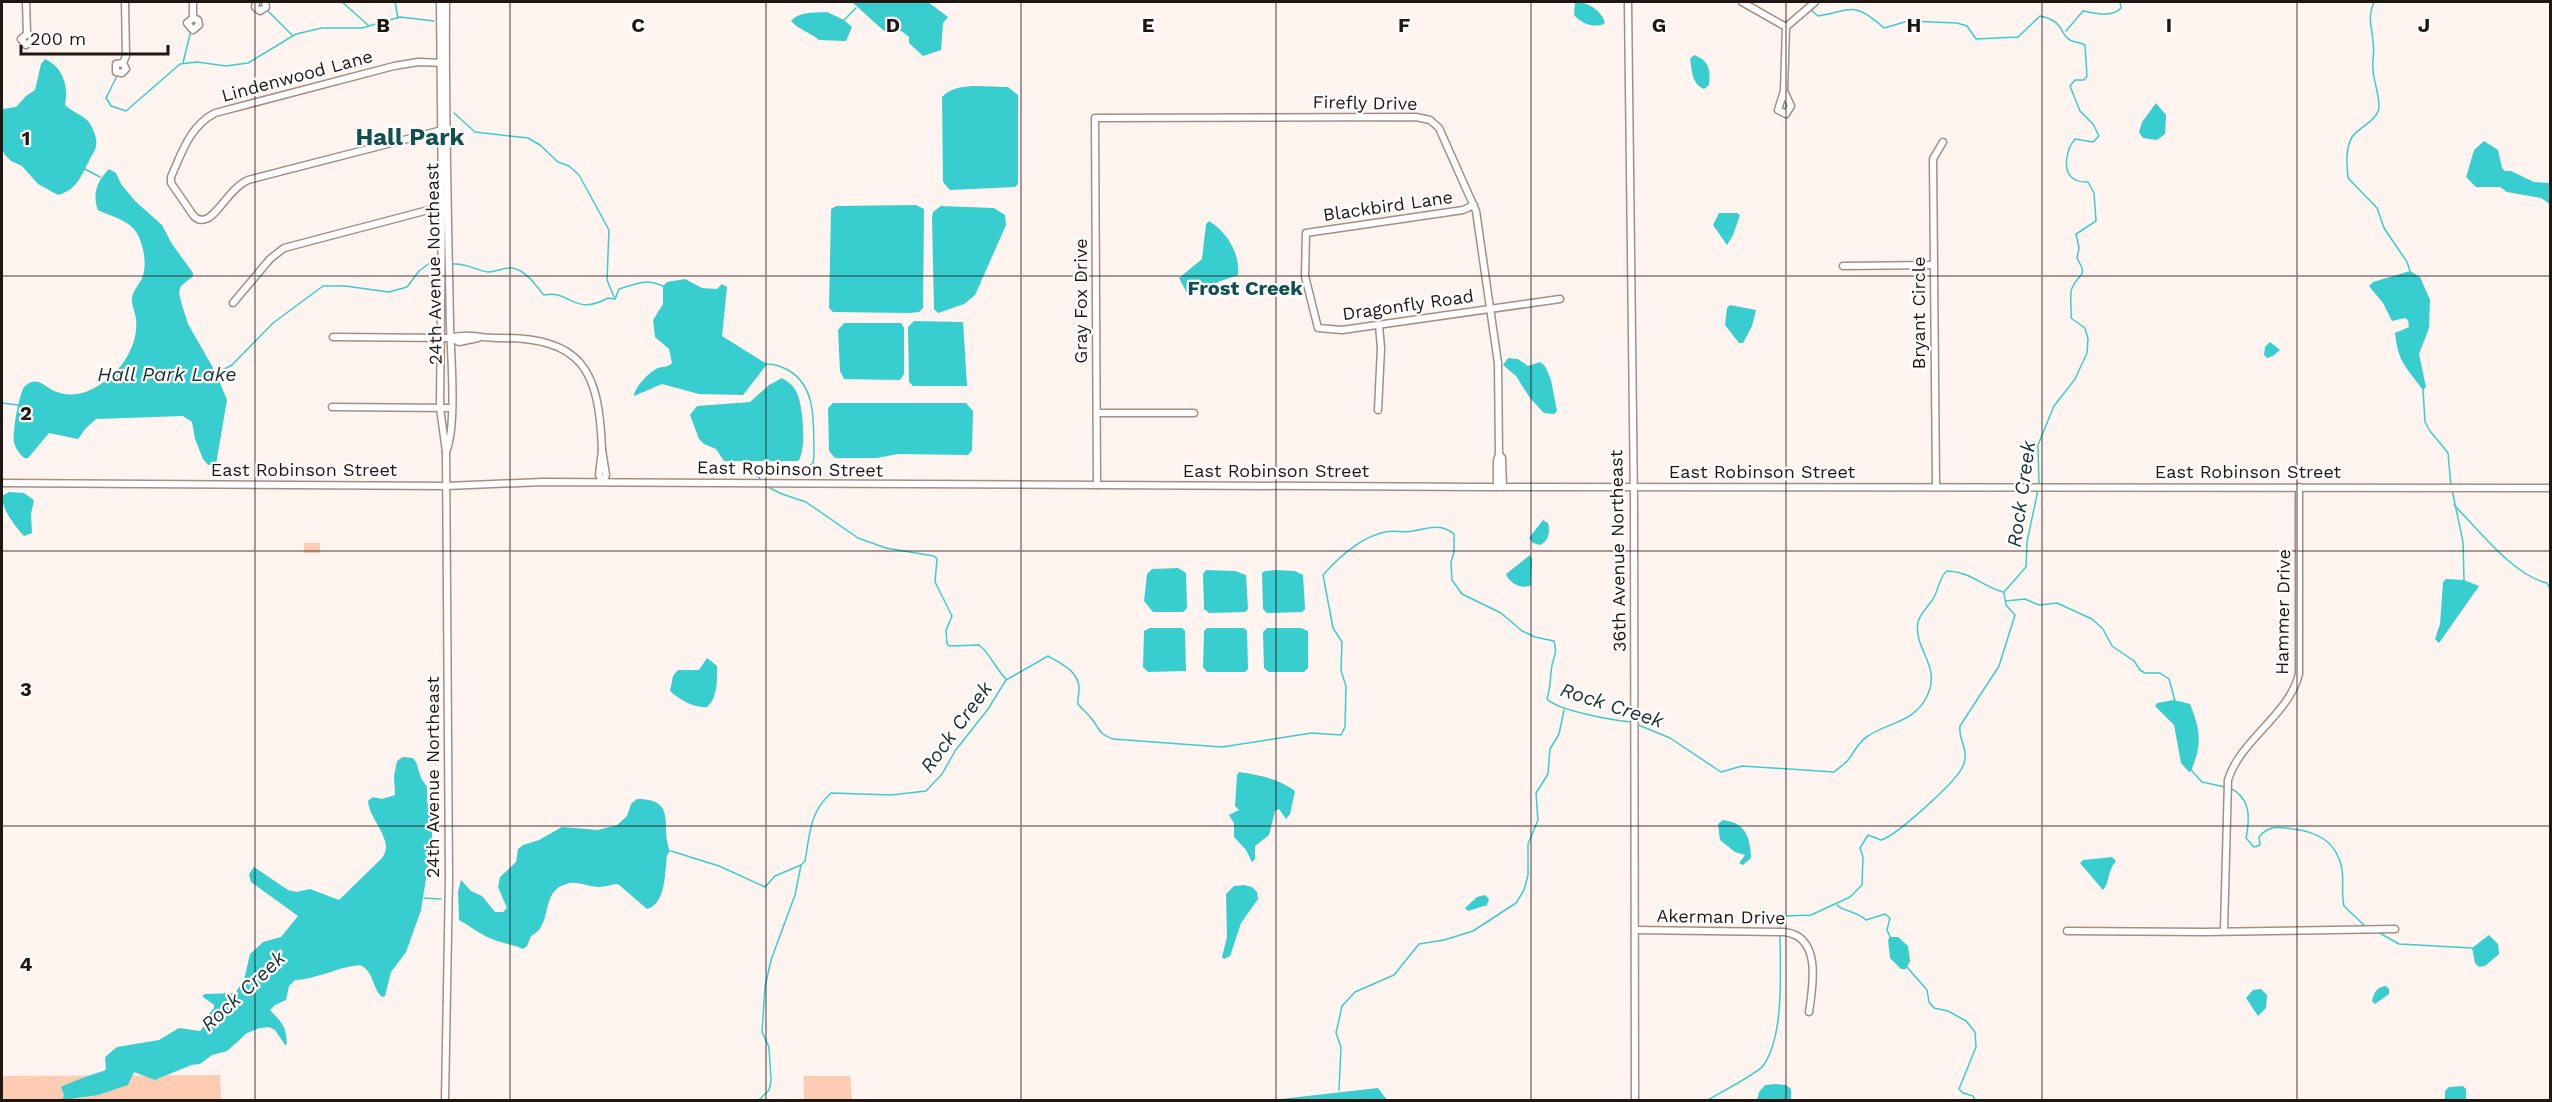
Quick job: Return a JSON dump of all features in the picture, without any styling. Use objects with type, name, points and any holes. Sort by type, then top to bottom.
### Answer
[{"type":"street","points":[[26,2],[27,34]]},
{"type":"street","points":[[123,63],[126,56],[125,2]]},
{"type":"street","points":[[193,2],[193,18]]},
{"type":"street","points":[[256,2],[255,7],[260,11],[265,9],[265,2]]},
{"type":"street","name":"24th Avenue Northeast","points":[[440,2],[444,130],[440,408],[446,452],[449,921],[445,1101]]},
{"type":"street","name":"24th Avenue Northeast","points":[[443,63],[446,2]]},
{"type":"street","name":"36th Avenue Northeast","points":[[1628,2],[1634,487],[1635,1101]]},
{"type":"street","points":[[1742,2],[1786,27]]},
{"type":"street","points":[[1784,91],[1786,27],[1815,2]]},
{"type":"street","name":"Lindenwood Lane","points":[[443,63],[418,62],[394,66],[215,113],[198,125],[188,139],[171,177],[171,183],[195,218],[206,219],[236,187],[248,180],[444,130]]},
{"type":"street","name":"Firefly Drive","points":[[1095,118],[1423,118],[1436,123],[1474,205],[1499,371],[1499,454],[1497,461],[1500,487]]},
{"type":"street","name":"Gray Fox Drive","points":[[1095,118],[1097,485]]},
{"type":"street","name":"Bryant Circle","points":[[1936,486],[1933,159],[1943,142]]},
{"type":"street","name":"Blackbird Lane","points":[[1306,233],[1463,210],[1474,205]]},
{"type":"street","points":[[232,303],[270,259],[284,248],[444,208]]},
{"type":"street","name":"24th Avenue Northeast","points":[[444,208],[451,338],[450,442],[446,452]]},
{"type":"street","name":"Dragonfly Road","points":[[1306,233],[1305,276],[1318,328],[1334,331],[1560,299]]},
{"type":"street","points":[[1843,266],[1934,265]]},
{"type":"street","points":[[1378,410],[1382,348],[1379,325]]},
{"type":"street","points":[[333,337],[451,338],[459,342],[479,338],[510,338],[540,341],[562,348],[578,360],[591,378],[601,419],[606,475],[603,482]]},
{"type":"street","points":[[332,407],[451,408]]},
{"type":"street","points":[[1097,413],[1194,413]]},
{"type":"street","name":"East Robinson Street","points":[[2,483],[446,486],[603,482],[1500,487],[2550,488]]},
{"type":"street","name":"Hammer Drive","points":[[2224,930],[2228,780],[2239,759],[2288,697],[2300,674],[2299,487]]},
{"type":"street","points":[[2067,931],[2395,929]]},
{"type":"street","name":"Akerman Drive","points":[[1635,930],[1784,932],[1797,935],[1804,942],[1813,966],[1814,980],[1809,1011]]},
{"type":"shaded area","points":[[304,543],[320,543],[320,553],[304,553]]},
{"type":"shaded area","points":[[220,1075],[221,1099],[2,1100],[2,1076]]},
{"type":"shaded area","points":[[804,1076],[850,1076],[852,1100],[804,1100]]},
{"type":"water","points":[[852,2],[928,2],[948,17],[943,23],[941,50],[923,56],[909,43],[909,37],[906,34],[897,30],[884,31]]},
{"type":"water","points":[[1575,2],[1584,3],[1593,8],[1601,15],[1605,23],[1589,25],[1581,21],[1574,15]]},
{"type":"water","points":[[827,12],[844,20],[852,27],[846,41],[819,40],[791,21],[803,14]]},
{"type":"water","points":[[1694,55],[1706,63],[1709,71],[1709,85],[1704,89],[1693,77],[1690,59]]},
{"type":"water","points":[[45,59],[56,67],[63,78],[66,91],[65,105],[88,121],[96,140],[95,150],[77,183],[58,195],[38,184],[22,166],[11,161],[2,150],[2,109],[16,107],[35,90],[41,64]]},
{"type":"water","points":[[964,87],[1008,87],[1018,95],[1018,184],[1015,187],[950,190],[943,182],[942,97],[948,92]]},
{"type":"water","points":[[2156,103],[2166,115],[2165,134],[2157,140],[2143,138],[2139,132],[2142,122]]},
{"type":"water","points":[[2484,141],[2498,150],[2502,168],[2505,171],[2511,171],[2534,182],[2550,183],[2550,204],[2541,198],[2507,192],[2500,187],[2476,187],[2466,177],[2474,150]]},
{"type":"water","name":"Hall Park Lake","points":[[109,169],[116,173],[121,184],[135,201],[162,225],[172,244],[193,273],[193,276],[181,286],[179,292],[181,302],[188,324],[216,373],[227,400],[216,464],[208,465],[203,459],[195,439],[192,422],[183,416],[96,419],[78,439],[49,433],[28,458],[22,456],[14,443],[20,396],[25,386],[34,381],[62,394],[87,391],[112,375],[126,359],[131,349],[136,330],[132,298],[144,273],[144,253],[134,229],[122,220],[98,210],[97,188],[101,178]]},
{"type":"water","points":[[916,205],[924,209],[923,308],[919,312],[909,313],[833,312],[829,308],[831,209],[836,206]]},
{"type":"water","points":[[941,206],[994,208],[1005,215],[1006,225],[975,295],[964,304],[938,313],[934,309],[932,217],[933,212]]},
{"type":"water","points":[[1719,213],[1740,215],[1727,245],[1713,225]]},
{"type":"water","points":[[1209,221],[1227,237],[1231,244],[1237,259],[1238,275],[1187,293],[1179,278],[1202,259],[1206,224]]},
{"type":"water","points":[[2410,271],[2420,277],[2430,300],[2429,328],[2419,354],[2426,387],[2423,390],[2404,364],[2396,343],[2395,333],[2409,327],[2408,320],[2405,318],[2392,321],[2383,303],[2369,286],[2373,282]]},
{"type":"water","points":[[685,279],[702,288],[717,289],[722,284],[727,287],[722,336],[767,364],[743,395],[699,394],[662,384],[634,396],[639,384],[651,373],[672,363],[669,349],[655,337],[653,320],[663,304],[663,286],[667,282]]},
{"type":"water","points":[[1730,305],[1756,310],[1752,326],[1743,343],[1739,343],[1725,325],[1727,308]]},
{"type":"water","points":[[914,321],[963,322],[967,386],[913,386],[909,382],[908,327]]},
{"type":"water","points":[[844,323],[901,323],[904,328],[904,374],[900,380],[844,379],[840,371],[838,330]]},
{"type":"water","points":[[2270,342],[2280,350],[2267,358],[2264,355],[2265,347]]},
{"type":"water","points":[[1508,358],[1518,359],[1528,366],[1540,362],[1545,366],[1551,380],[1557,411],[1554,414],[1544,413],[1530,398],[1516,376],[1503,365]]},
{"type":"water","points":[[782,378],[795,389],[801,405],[803,438],[801,456],[798,461],[724,461],[716,449],[699,439],[690,415],[697,406],[750,402],[769,385]]},
{"type":"water","points":[[833,403],[966,403],[973,411],[972,450],[968,455],[898,454],[877,458],[835,458],[829,451],[828,408]]},
{"type":"water","points":[[9,492],[24,493],[34,500],[31,514],[32,533],[24,536],[13,523],[2,496]]},
{"type":"water","points":[[1543,520],[1548,523],[1549,532],[1545,541],[1540,545],[1533,543],[1529,538]]},
{"type":"water","points":[[1530,555],[1532,559],[1531,585],[1524,587],[1516,585],[1506,574]]},
{"type":"water","points":[[1178,568],[1186,573],[1187,608],[1183,612],[1153,612],[1144,601],[1147,574],[1152,569]]},
{"type":"water","points":[[1206,570],[1235,571],[1246,575],[1248,609],[1245,612],[1209,613],[1204,609],[1203,574]]},
{"type":"water","points":[[1277,570],[1295,571],[1303,575],[1305,609],[1302,612],[1267,613],[1263,609],[1262,573]]},
{"type":"water","points":[[2446,579],[2464,580],[2479,586],[2439,643],[2435,639],[2440,624],[2443,582]]},
{"type":"water","points":[[1150,628],[1182,628],[1185,631],[1186,671],[1148,672],[1143,667],[1144,631]]},
{"type":"water","points":[[1207,628],[1244,628],[1247,631],[1248,669],[1245,672],[1207,672],[1203,667],[1204,631]]},
{"type":"water","points":[[1267,628],[1301,628],[1308,631],[1308,668],[1304,672],[1269,672],[1264,668],[1263,632]]},
{"type":"water","points":[[707,658],[717,666],[717,683],[713,699],[707,707],[687,703],[670,691],[673,676],[678,670],[699,670]]},
{"type":"water","points":[[2174,700],[2190,704],[2198,730],[2197,753],[2189,772],[2181,763],[2174,725],[2155,706],[2157,703]]},
{"type":"water","points":[[403,757],[413,758],[427,787],[427,802],[432,814],[432,840],[421,910],[406,952],[391,972],[385,996],[382,997],[368,971],[360,965],[312,978],[295,980],[289,986],[286,1000],[270,1010],[283,1025],[287,1044],[285,1045],[275,1030],[269,1027],[260,1028],[247,1033],[227,1051],[212,1055],[200,1064],[191,1065],[155,1080],[134,1072],[128,1085],[98,1095],[62,1100],[64,1095],[61,1087],[104,1071],[106,1069],[105,1057],[117,1047],[159,1040],[179,1028],[200,1031],[206,1017],[214,1008],[214,1005],[202,996],[235,993],[244,980],[250,954],[263,942],[281,937],[298,916],[251,882],[249,874],[254,867],[288,890],[297,892],[310,889],[339,900],[381,859],[386,845],[368,801],[373,797],[382,799],[395,795],[394,776],[397,761]]},
{"type":"water","points":[[1239,772],[1269,778],[1295,791],[1290,814],[1286,819],[1279,809],[1275,811],[1269,835],[1255,846],[1255,859],[1252,862],[1246,850],[1234,837],[1234,823],[1229,815],[1239,810],[1235,806]]},
{"type":"water","points":[[637,799],[650,800],[658,804],[665,816],[670,851],[667,855],[661,894],[653,906],[647,909],[618,884],[599,887],[566,884],[552,894],[542,924],[523,949],[490,938],[459,920],[458,892],[461,880],[471,891],[482,896],[495,912],[503,912],[507,908],[498,887],[500,877],[516,862],[518,849],[562,827],[598,830],[617,825],[627,816],[631,804]]},
{"type":"water","points":[[1723,820],[1737,824],[1748,838],[1751,858],[1743,865],[1739,863],[1745,855],[1735,852],[1720,840],[1718,824]]},
{"type":"water","points":[[2112,857],[2116,861],[2103,890],[2080,863],[2083,860]]},
{"type":"water","points":[[1234,886],[1252,887],[1257,892],[1258,899],[1241,923],[1230,956],[1224,959],[1222,957],[1227,937],[1226,894]]},
{"type":"water","points":[[1485,895],[1489,899],[1487,905],[1468,911],[1465,908],[1477,897]]},
{"type":"water","points":[[2489,935],[2498,944],[2499,954],[2485,966],[2479,967],[2475,963],[2472,948]]},
{"type":"water","points":[[1890,937],[1898,937],[1908,946],[1910,961],[1906,969],[1901,969],[1890,958],[1888,940]]},
{"type":"water","points":[[2386,986],[2389,994],[2375,1004],[2372,1001],[2375,993],[2380,987]]},
{"type":"water","points":[[2261,989],[2267,995],[2266,1008],[2258,1016],[2246,998],[2253,990]]},
{"type":"water","points":[[1765,1085],[1786,1085],[1791,1089],[1791,1100],[1757,1100],[1759,1092]]},
{"type":"water","points":[[2463,1086],[2466,1089],[2466,1100],[2445,1099],[2445,1091],[2449,1087]]},
{"type":"water","points":[[1378,1088],[1387,1100],[1272,1100]]},
{"type":"waterway","points":[[342,2],[368,25]]},
{"type":"waterway","points":[[395,2],[398,18]]},
{"type":"waterway","name":"Rock Creek","points":[[2066,31],[2083,11],[2113,13],[2121,8],[2120,2]]},
{"type":"waterway","points":[[2374,2],[2370,22],[2374,45],[2373,70],[2379,106],[2376,115],[2352,137],[2347,157],[2348,178],[2377,208],[2384,228],[2407,262],[2410,271]]},
{"type":"waterway","points":[[844,20],[856,8]]},
{"type":"waterway","points":[[266,9],[292,35]]},
{"type":"waterway","name":"Rock Creek","points":[[1810,9],[1818,16],[1846,10],[1859,11],[1874,19],[1884,28],[1908,21],[1957,23],[1967,26],[1976,39],[2018,37],[2040,16],[2054,21],[2068,39],[2085,45],[2087,76],[2084,80],[2075,80],[2070,86],[2080,111],[2093,124],[2099,136],[2093,142],[2075,139],[2066,165],[2070,175],[2077,181],[2088,182],[2094,193],[2096,221],[2076,234],[2079,248],[2077,258],[2083,272],[2072,288],[2071,295],[2071,318],[2085,328],[2088,339],[2087,353],[2075,379],[2054,406],[2038,445],[2039,485]]},
{"type":"waterway","points":[[118,74],[106,98],[111,106],[126,111],[180,64],[197,62],[226,66],[248,63],[296,34],[322,28],[362,28],[400,17],[434,21]]},
{"type":"waterway","points":[[183,63],[191,30]]},
{"type":"waterway","points":[[454,113],[475,132],[528,138],[540,145],[558,162],[569,166],[579,175],[609,230],[607,280],[614,297]]},
{"type":"waterway","points":[[83,168],[100,177]]},
{"type":"waterway","points":[[215,374],[232,365],[273,323],[323,286],[345,286],[389,292],[407,287],[419,271],[431,262],[436,264]]},
{"type":"waterway","points":[[453,264],[489,272],[509,268],[517,269],[530,279],[544,295],[553,294],[587,305],[608,298],[615,299],[619,289],[637,283],[647,282],[665,287]]},
{"type":"waterway","points":[[761,480],[754,472],[758,468],[804,470],[813,463],[814,456],[812,408],[805,386],[788,370],[766,364]]},
{"type":"waterway","points":[[2423,390],[2425,422],[2448,453],[2451,486]]},
{"type":"waterway","points":[[2,403],[18,405]]},
{"type":"waterway","points":[[766,486],[806,502],[858,538],[886,548],[934,556],[937,559],[935,582],[952,616],[946,630],[947,644],[949,646],[979,645],[1006,679]]},
{"type":"waterway","name":"Rock Creek","points":[[2004,592],[2026,567],[2027,542],[2038,490]]},
{"type":"waterway","points":[[2452,490],[2463,542],[2464,580]]},
{"type":"waterway","points":[[2454,505],[2509,561],[2534,578],[2547,583],[2550,589]]},
{"type":"waterway","name":"Rock Creek","points":[[759,1100],[769,1090],[771,1081],[769,1047],[762,1032],[765,987],[771,960],[795,895],[801,865],[805,861],[812,824],[818,808],[831,793],[891,795],[926,791],[942,774],[955,751],[988,709],[1006,680],[1048,656],[1073,673],[1078,683],[1078,704],[1098,729],[1113,739],[1222,747],[1312,733],[1341,735],[1345,727],[1346,686],[1341,671],[1342,642],[1333,628],[1323,575],[1336,561],[1367,538],[1388,531],[1410,532],[1439,527],[1454,534],[1452,580],[1462,594],[1501,613],[1522,631],[1535,637],[1554,641],[1555,653],[1547,699],[1574,711],[1631,722]]},
{"type":"waterway","name":"Rock Creek","points":[[1636,724],[1670,738],[1721,772],[1742,766],[1834,772],[1846,762],[1865,738],[1909,716],[1922,705],[1931,685],[1931,676],[1919,641],[1918,622],[1933,599],[1945,573],[1947,571],[1970,576],[2003,592]]},
{"type":"waterway","points":[[1780,928],[1781,921],[1786,916],[1811,915],[1850,897],[1862,885],[1863,857],[1860,848],[1868,835],[1881,840],[1899,829],[1950,783],[1963,766],[1965,750],[1960,726],[1999,666],[2015,615],[2006,605],[2004,593]]},
{"type":"waterway","points":[[2006,601],[2025,599],[2039,605],[2057,603],[2092,619],[2103,629],[2112,646],[2134,661],[2140,670],[2145,673],[2160,673],[2169,679],[2175,701]]},
{"type":"waterway","points":[[1339,1090],[1341,1047],[1336,1033],[1342,1006],[1355,992],[1394,975],[1419,944],[1444,940],[1473,931],[1516,903],[1524,890],[1528,875],[1528,844],[1538,820],[1536,793],[1548,774],[1550,749],[1559,734],[1564,710]]},
{"type":"waterway","points":[[2191,770],[2202,782],[2225,787]]},
{"type":"waterway","points":[[2230,788],[2237,792],[2245,803],[2248,816],[2246,838],[2254,847],[2260,845],[2259,837],[2263,833],[2279,827],[2302,830],[2318,836],[2331,845],[2342,869],[2344,906],[2365,926]]},
{"type":"waterway","name":"Rock Creek","points":[[671,851],[719,866],[765,887],[775,876],[801,865]]},
{"type":"waterway","name":"Rock Creek","points":[[424,898],[441,899]]},
{"type":"waterway","points":[[1837,905],[1866,920],[1885,914],[1890,918],[1887,930],[1891,939]]},
{"type":"waterway","points":[[2378,932],[2399,944],[2472,948]]},
{"type":"waterway","points":[[1708,1100],[1760,1069],[1770,1053],[1775,1037],[1780,1001],[1780,933]]},
{"type":"waterway","points":[[1906,966],[1927,990],[1929,1002],[1934,1008],[1948,1011],[1966,1021],[1975,1032],[1976,1047],[1959,1089],[1973,1096],[1975,1100]]},
{"type":"district","name":"Hall Park","points":[[410,137]]},
{"type":"district","name":"Frost Creek","points":[[1245,288]]}]
